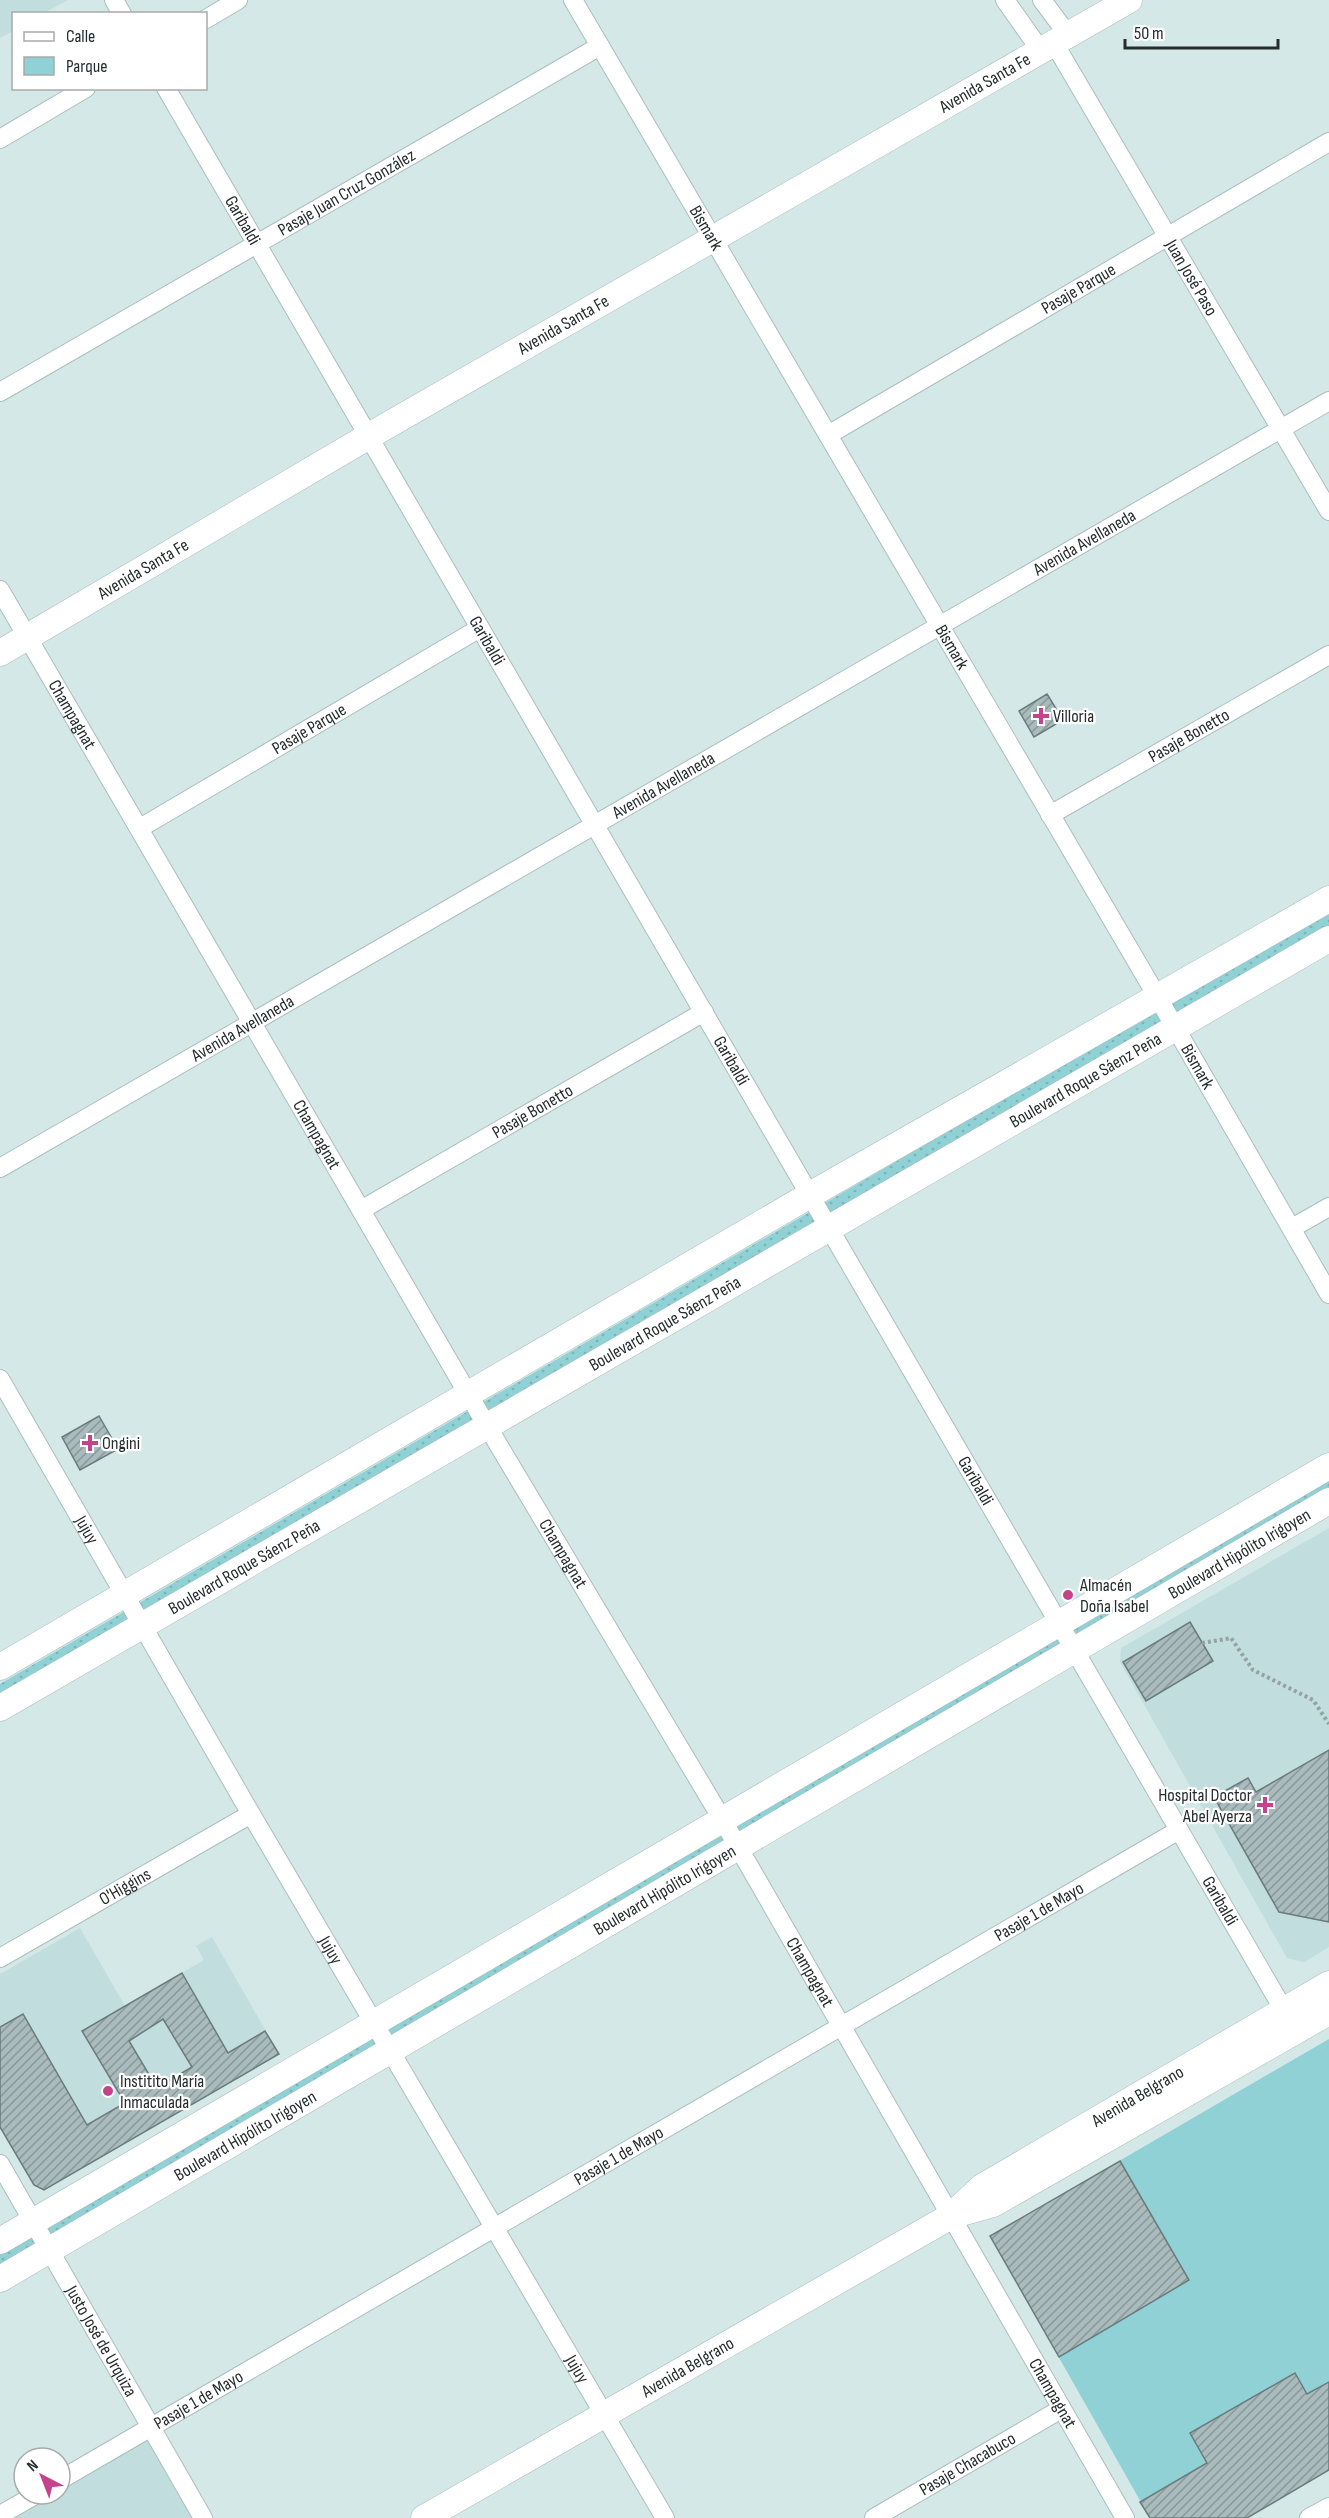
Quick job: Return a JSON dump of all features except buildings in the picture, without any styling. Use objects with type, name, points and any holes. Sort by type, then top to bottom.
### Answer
[{"type":"street","points":[[207,18],[238,0]]},
{"type":"street","name":"Bismark","points":[[573,0],[1329,1294]]},
{"type":"street","name":"Juan José Paso","points":[[1005,0],[1054,43]]},
{"type":"street","name":"Juan José Paso","points":[[1042,0],[1054,43],[1329,511]]},
{"type":"street","name":"Avenida Santa Fe","points":[[0,653],[369,436],[1129,0]]},
{"type":"street","name":"Pasaje Juan Cruz González","points":[[0,392],[600,46]]},
{"type":"street","points":[[0,139],[83,90]]},
{"type":"street","name":"Garibaldi","points":[[167,90],[1290,2021]]},
{"type":"street","name":"Pasaje Parque","points":[[828,435],[1329,142]]},
{"type":"street","name":"Avenida Avellaneda","points":[[0,1168],[1329,401]]},
{"type":"street","name":"Champagnat","points":[[0,590],[468,1394],[739,1848],[1125,2518]]},
{"type":"street","name":"Pasaje Parque","points":[[140,828],[480,628]]},
{"type":"street","name":"Pasaje Bonetto","points":[[1050,815],[1329,655]]},
{"type":"street","name":"Boulevard Roque Sáenz Peña","points":[[0,1668],[810,1195],[1329,899]]},
{"type":"street","name":"Boulevard Roque Sáenz Peña","points":[[0,1708],[1329,939]]},
{"type":"street","name":"Pasaje Bonetto","points":[[361,1210],[704,1012]]},
{"type":"street","points":[[1292,1228],[1329,1207]]},
{"type":"street","name":"Jujuy","points":[[0,1379],[251,1814],[665,2518]]},
{"type":"street","name":"Boulevard Hipólito Irigoyen","points":[[0,2241],[1329,1466]]},
{"type":"street","name":"Boulevard Hipólito Irigoyen","points":[[0,2279],[1329,1502]]},
{"type":"street","name":"O'Higgins","points":[[0,1958],[251,1814]]},
{"type":"street","name":"Pasaje 1 de Mayo","points":[[72,2473],[1179,1830]]},
{"type":"street","name":"Avenida Belgrano","points":[[424,2518],[951,2216],[982,2187],[1290,2021],[1329,1984]]},
{"type":"street","name":"Avenida Belgrano","points":[[1290,2021],[1329,2012]]},
{"type":"street","name":"Justo José de Urquiza","points":[[0,2164],[203,2518]]},
{"type":"street","name":"Pasaje Chacabuco","points":[[874,2518],[1061,2409]]},
{"type":"street","points":[[0,2515],[16,2506]]},
{"type":"street","points":[[1310,2518],[1329,2507]]},
{"type":"path","points":[[1202,1642],[1231,1638],[1253,1670],[1313,1700],[1329,1724]]},
{"type":"shaded area","points":[[0,0],[68,0],[46,12],[12,12],[12,32],[0,38]]},
{"type":"shaded area","name":"Hospital Doctor Abel Ayerza","points":[[1329,1528],[1329,1947],[1304,1962],[1287,1958],[1120,1662],[1121,1648]]},
{"type":"shaded area","name":"Institito María Inmaculada","points":[[80,1928],[125,2006],[204,1960],[196,1946],[212,1937],[279,2054],[44,2190],[34,2185],[0,2127],[0,1974]]},
{"type":"shaded area","points":[[151,2427],[203,2518],[0,2518],[18,2506],[72,2506],[72,2473]]},
{"type":"green space","points":[[1329,909],[1329,927],[0,1698],[0,1684]]},
{"type":"green space","points":[[1329,1466],[1329,1501],[0,2279],[0,2241]]},
{"type":"green space","points":[[1329,2039],[1329,2470],[1247,2518],[1150,2518],[990,2236]]},
{"type":"place","name":"Villoria","points":[[1041,716]]},
{"type":"place","name":"Ongini","points":[[90,1443]]},
{"type":"place","name":"Almacén Doña Isabel","points":[[1068,1595]]},
{"type":"place","name":"Hospital Doctor Abel Ayerza","points":[[1265,1805]]},
{"type":"place","name":"Institito María Inmaculada","points":[[108,2091]]}]
